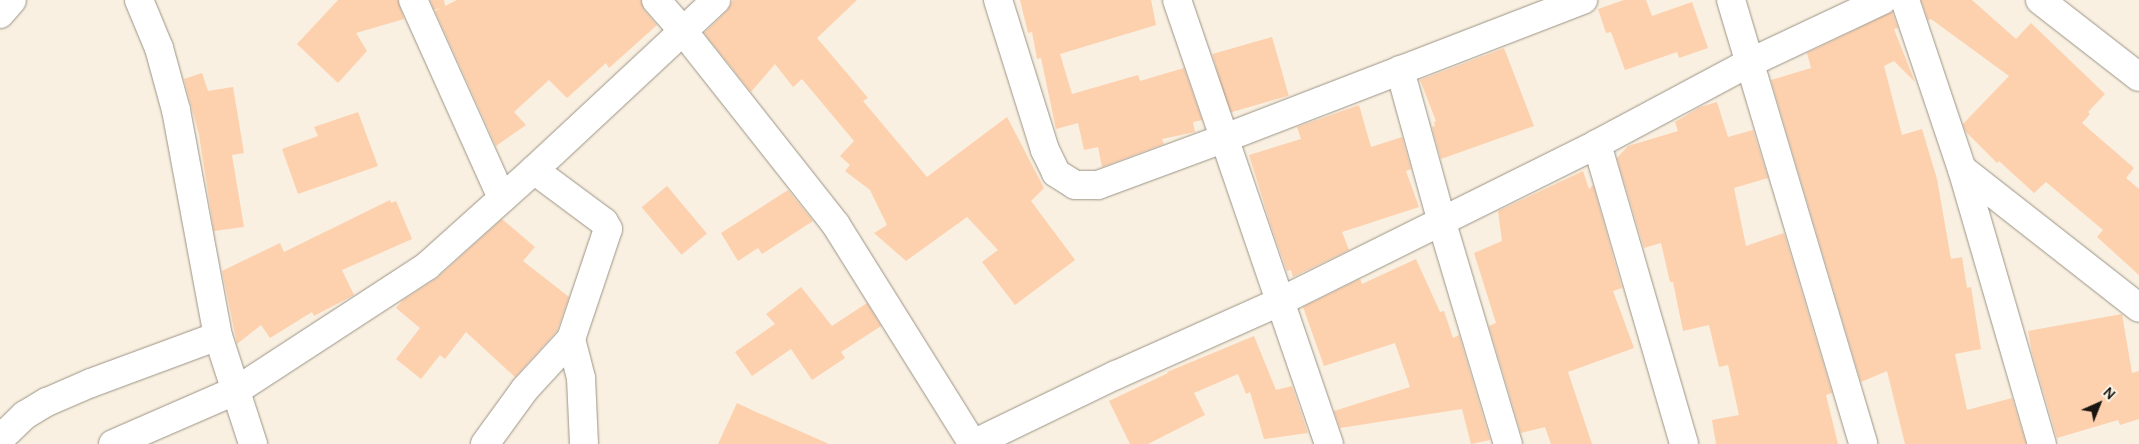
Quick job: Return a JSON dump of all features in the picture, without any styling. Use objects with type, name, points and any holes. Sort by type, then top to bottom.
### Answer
[{"type":"street","points":[[0,14],[12,0]]},
{"type":"street","points":[[140,0],[159,48],[176,110],[218,336],[253,444]]},
{"type":"street","points":[[413,0],[502,198]]},
{"type":"street","points":[[656,0],[683,31],[836,225],[973,444],[1116,375],[1279,302],[1442,223],[1597,144],[1749,63],[1883,0]]},
{"type":"street","points":[[113,444],[237,390],[427,266],[534,170],[716,0]]},
{"type":"street","points":[[998,0],[1045,150],[1056,173],[1075,186],[1098,185],[1583,0]]},
{"type":"street","points":[[1176,0],[1329,444]]},
{"type":"street","points":[[1731,0],[1863,444]]},
{"type":"street","points":[[1905,0],[1962,169],[2042,444]]},
{"type":"street","points":[[2040,0],[2139,77]]},
{"type":"street","points":[[1400,70],[1442,223],[1508,444]]},
{"type":"street","points":[[1597,144],[1684,444]]},
{"type":"street","points":[[1962,169],[2139,308]]},
{"type":"street","points":[[485,444],[525,389],[571,339],[608,229],[604,222],[534,170]]},
{"type":"street","points":[[0,439],[25,415],[47,402],[91,383],[218,336]]},
{"type":"street","points":[[571,339],[581,378],[584,444]]},
{"type":"building","points":[[338,0],[398,0],[404,19],[356,33],[367,51],[338,83],[297,44]]},
{"type":"building","points":[[430,0],[444,0],[445,6],[457,0],[641,0],[644,10],[657,25],[609,68],[606,63],[567,98],[549,80],[514,112],[526,125],[496,146],[435,11],[441,8],[434,10]]},
{"type":"building","points":[[733,0],[857,0],[817,38],[868,98],[863,101],[927,177],[1007,117],[1044,188],[1031,201],[1075,260],[1015,305],[982,262],[998,250],[967,217],[906,261],[874,233],[887,225],[870,190],[845,171],[850,165],[840,156],[854,141],[802,79],[793,87],[775,64],[751,92],[704,33],[727,11]]},
{"type":"building","points":[[1020,0],[1151,0],[1156,25],[1060,54],[1072,94],[1138,75],[1140,81],[1184,68],[1202,120],[1193,122],[1195,132],[1162,139],[1164,144],[1102,167],[1098,147],[1084,150],[1078,123],[1056,129],[1041,58],[1037,59],[1032,32],[1028,33]]},
{"type":"building","points":[[1624,0],[1646,0],[1652,16],[1692,2],[1708,48],[1679,58],[1677,52],[1625,70],[1611,32],[1606,33],[1598,9]]},
{"type":"building","points":[[1921,0],[1972,0],[2016,39],[2031,23],[2105,94],[2088,112],[2090,114],[2082,123],[2134,168],[2126,178],[2139,189],[2139,275],[2097,237],[2103,230],[2046,182],[2034,193],[1999,161],[1997,163],[1966,132],[1963,124],[2009,76],[1931,19],[1928,20]]},
{"type":"building","points":[[1892,12],[1898,28],[1894,29],[1915,82],[1894,61],[1884,66],[1902,135],[1922,129],[1937,179],[1951,259],[1962,257],[1967,288],[1971,287],[1981,349],[1955,354],[1967,410],[2012,398],[2026,444],[1905,444],[1887,371],[1861,382],[1771,80],[1811,68],[1807,53]]},
{"type":"building","points":[[1272,37],[1289,96],[1229,113],[1212,54]]},
{"type":"building","points":[[1504,48],[1534,126],[1441,159],[1432,127],[1435,126],[1434,122],[1436,121],[1420,80]]},
{"type":"building","points":[[202,73],[208,91],[233,87],[244,153],[232,155],[244,227],[214,231],[199,135],[184,79]]},
{"type":"building","points":[[1717,102],[1728,137],[1753,130],[1768,178],[1734,188],[1746,246],[1784,233],[1832,393],[1826,395],[1838,444],[1716,444],[1712,420],[1739,415],[1728,365],[1719,367],[1709,325],[1683,331],[1673,282],[1670,282],[1661,243],[1644,248],[1617,158],[1628,146],[1678,131],[1675,122],[1700,107]]},
{"type":"building","points":[[1359,105],[1371,147],[1402,137],[1411,169],[1406,171],[1419,207],[1342,232],[1349,250],[1293,277],[1291,270],[1287,271],[1249,155],[1301,139],[1297,127]]},
{"type":"building","points":[[358,112],[378,166],[298,194],[282,149],[318,136],[314,127]]},
{"type":"building","points":[[1583,171],[1589,189],[1593,185],[1622,288],[1613,291],[1634,348],[1568,372],[1592,444],[1551,444],[1545,427],[1521,433],[1489,326],[1496,323],[1474,253],[1502,241],[1498,211]]},
{"type":"building","points":[[667,186],[707,233],[682,255],[642,207]]},
{"type":"building","points":[[788,190],[813,221],[762,254],[758,248],[738,261],[721,233]]},
{"type":"building","points":[[390,200],[391,203],[396,201],[412,239],[342,270],[354,295],[314,316],[312,312],[270,338],[261,325],[237,344],[222,271],[280,243],[284,252]]},
{"type":"building","points":[[502,219],[535,247],[523,261],[569,297],[557,331],[515,377],[466,332],[445,359],[440,355],[421,379],[396,359],[420,328],[396,308],[403,300],[437,278]]},
{"type":"building","points":[[1416,259],[1440,312],[1444,311],[1453,338],[1459,335],[1490,440],[1471,444],[1462,409],[1340,428],[1334,411],[1410,387],[1395,343],[1324,366],[1303,307],[1360,279],[1362,284]]},
{"type":"building","points":[[801,287],[832,326],[867,303],[881,326],[841,352],[845,358],[812,380],[791,349],[752,376],[735,352],[775,324],[766,314]]},
{"type":"building","points":[[2122,314],[2132,373],[2139,371],[2139,419],[2120,425],[2118,420],[2057,438],[2032,353],[2028,331]]},
{"type":"building","points":[[1254,336],[1276,390],[1292,386],[1308,433],[1264,439],[1250,392],[1246,394],[1238,374],[1194,393],[1205,415],[1148,444],[1130,444],[1109,401],[1167,372]]},
{"type":"building","points":[[737,403],[754,411],[829,444],[718,444]]}]
